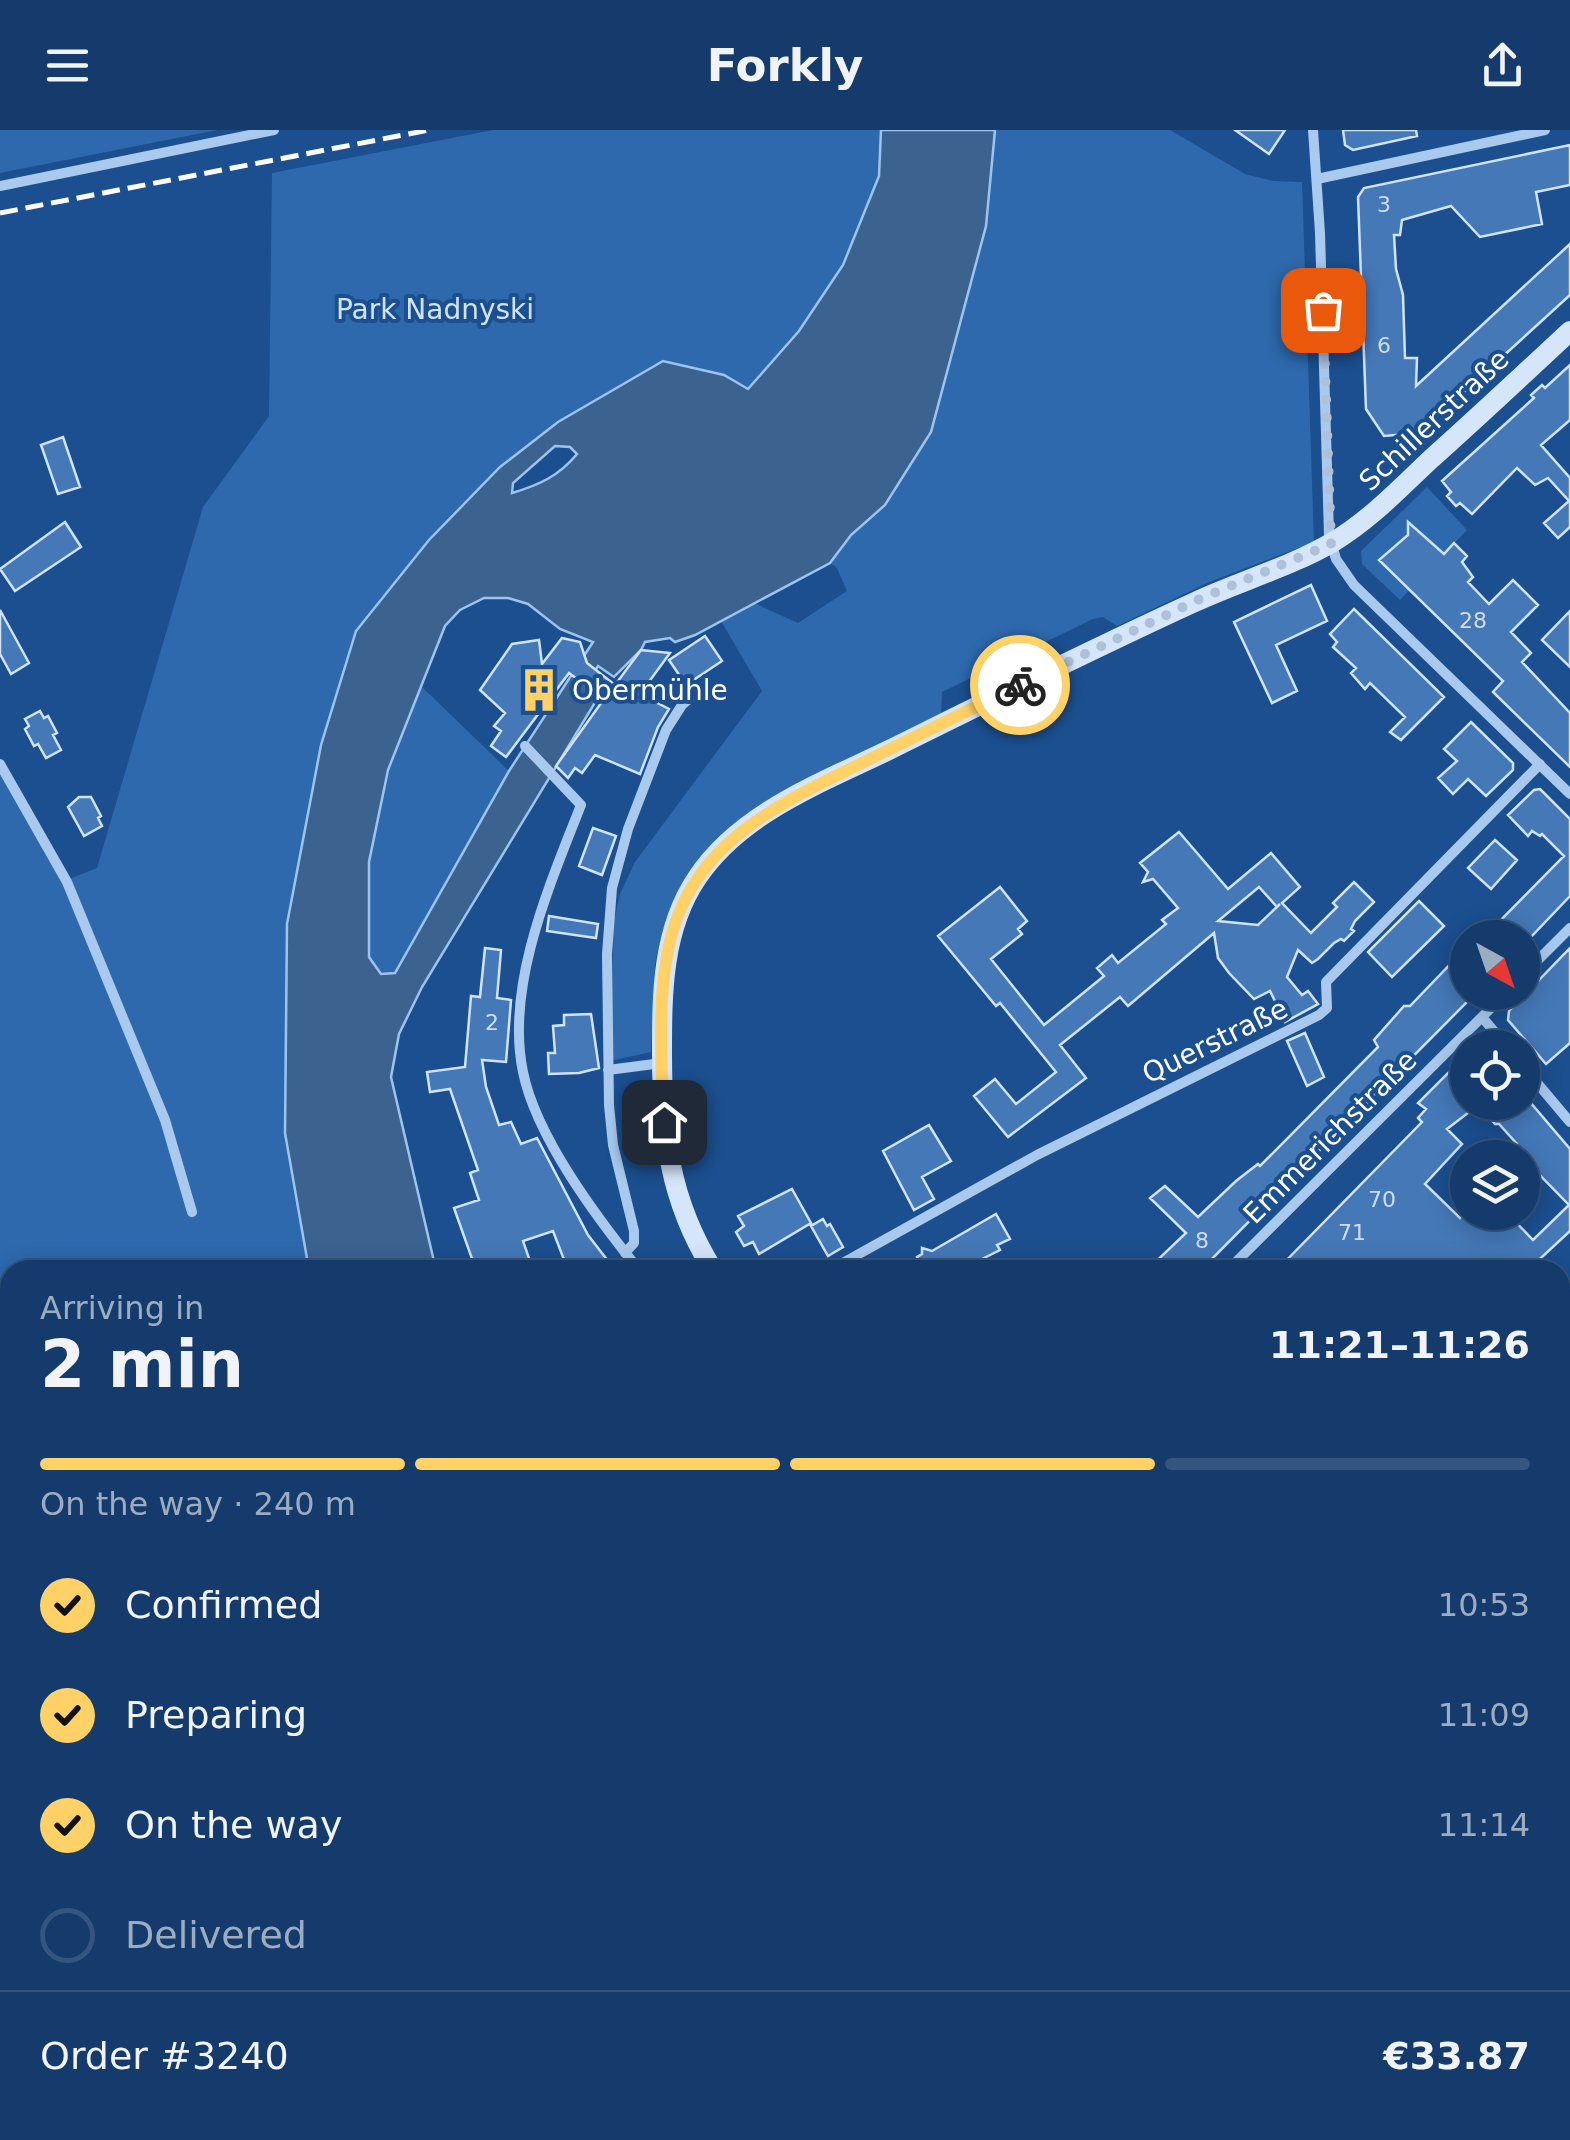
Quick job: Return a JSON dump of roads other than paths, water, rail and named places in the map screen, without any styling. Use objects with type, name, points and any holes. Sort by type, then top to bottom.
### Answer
[{"type":"main road","name":"Schillerstraße","points":[[707,1260],[687,1224],[674,1186],[664,1122],[662,1063],[666,963],[676,919],[702,870],[741,831],[817,786],[1097,647],[1331,544],[1377,510],[1570,331]]},
{"type":"street","points":[[0,186],[274,130]]},
{"type":"street","points":[[1312,130],[1331,544],[1336,559],[1354,585],[1570,794]]},
{"type":"street","points":[[1317,179],[1545,130]]},
{"type":"street","points":[[626,1254],[634,1242],[634,1231],[613,1145],[608,1070],[607,954],[612,888],[628,829],[666,730],[682,705],[702,687]]},
{"type":"street","points":[[526,746],[581,805],[549,888],[530,953],[521,1007],[526,1088],[591,1210],[630,1260]]},
{"type":"street","points":[[0,764],[67,882],[165,1120],[192,1212]]},
{"type":"street","name":"Querstraße","points":[[848,1260],[1037,1155],[1319,1015],[1326,1008],[1326,982],[1540,764]]},
{"type":"street","points":[[1540,958],[1570,928]]},
{"type":"street","name":"Emmerichstraße","points":[[1238,1260],[1489,1010]]},
{"type":"street","points":[[1482,1017],[1493,1030]]},
{"type":"street","points":[[608,1070],[662,1063]]},
{"type":"street","points":[[1540,1086],[1570,1122]]},
{"type":"railway","points":[[0,213],[429,130]]},
{"type":"place","name":"Obermühle","points":[[539,690]]},
{"type":"park label","name":"Park Nadnyski","points":[[435,309]]}]
